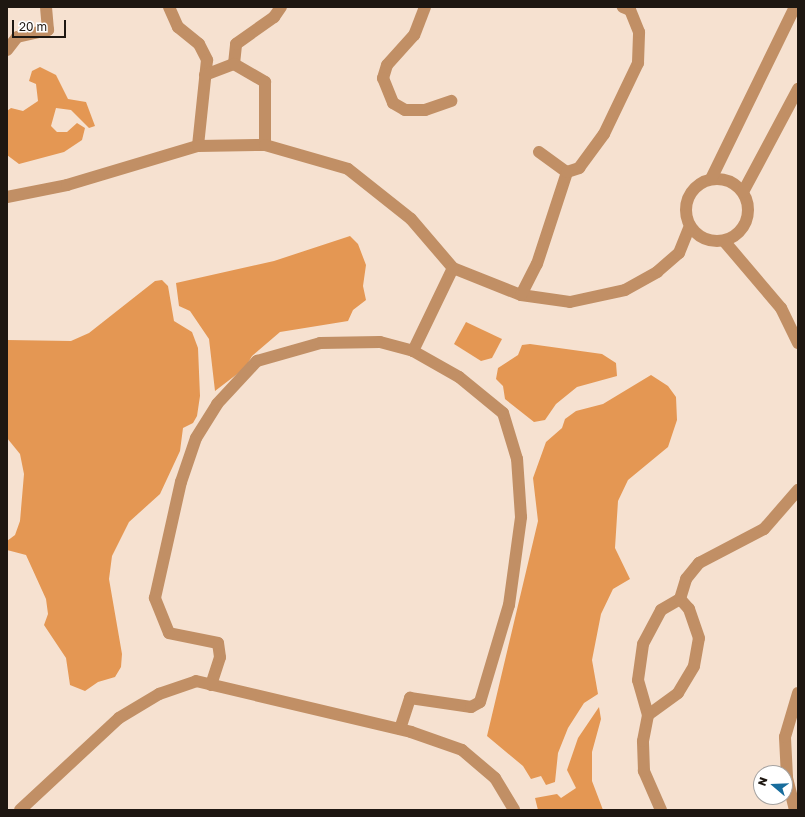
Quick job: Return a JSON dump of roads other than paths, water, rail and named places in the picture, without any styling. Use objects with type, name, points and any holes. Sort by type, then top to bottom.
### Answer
[{"type":"street","points":[[7,50],[17,37],[48,30],[46,7]]},
{"type":"street","points":[[169,7],[178,27],[200,44],[207,60],[198,146]]},
{"type":"street","points":[[234,64],[236,44],[274,17],[281,7]]},
{"type":"street","points":[[425,7],[414,35],[387,65],[383,78],[393,103],[405,110],[425,110],[451,101]]},
{"type":"street","points":[[520,295],[537,264],[558,192],[567,172],[579,168],[604,134],[638,63],[639,32],[630,10],[623,7]]},
{"type":"street","points":[[711,179],[795,7]]},
{"type":"street","points":[[205,75],[234,64]]},
{"type":"street","points":[[234,64],[265,82],[265,145]]},
{"type":"street","points":[[743,192],[798,89]]},
{"type":"street","points":[[7,197],[67,185],[198,146],[265,145],[348,169],[411,219],[453,268],[520,295],[570,302],[625,290],[656,272],[679,253],[690,226],[686,207],[689,197],[702,183],[711,179],[729,181],[743,192],[748,212],[746,222],[737,234],[724,241],[705,239],[690,226]]},
{"type":"street","points":[[539,152],[567,172]]},
{"type":"street","points":[[724,241],[781,308],[798,343]]},
{"type":"street","points":[[412,351],[453,268]]},
{"type":"street","points":[[211,685],[220,657],[218,643],[169,633],[155,598],[181,482],[196,438],[213,410],[258,361],[320,342],[380,342],[412,351],[458,377],[503,413],[517,459],[521,517],[509,605],[480,702],[472,707],[410,698],[400,729]]},
{"type":"street","points":[[661,810],[644,771],[643,741],[648,715],[638,680],[643,644],[661,610],[680,599],[686,579],[699,563],[764,529],[798,490]]},
{"type":"street","points":[[648,715],[678,692],[694,666],[699,638],[689,609],[680,599]]},
{"type":"street","points":[[20,810],[119,718],[159,694],[196,681],[400,729],[462,750],[495,778],[514,810]]},
{"type":"street","points":[[795,810],[787,777],[786,737],[798,693]]}]
